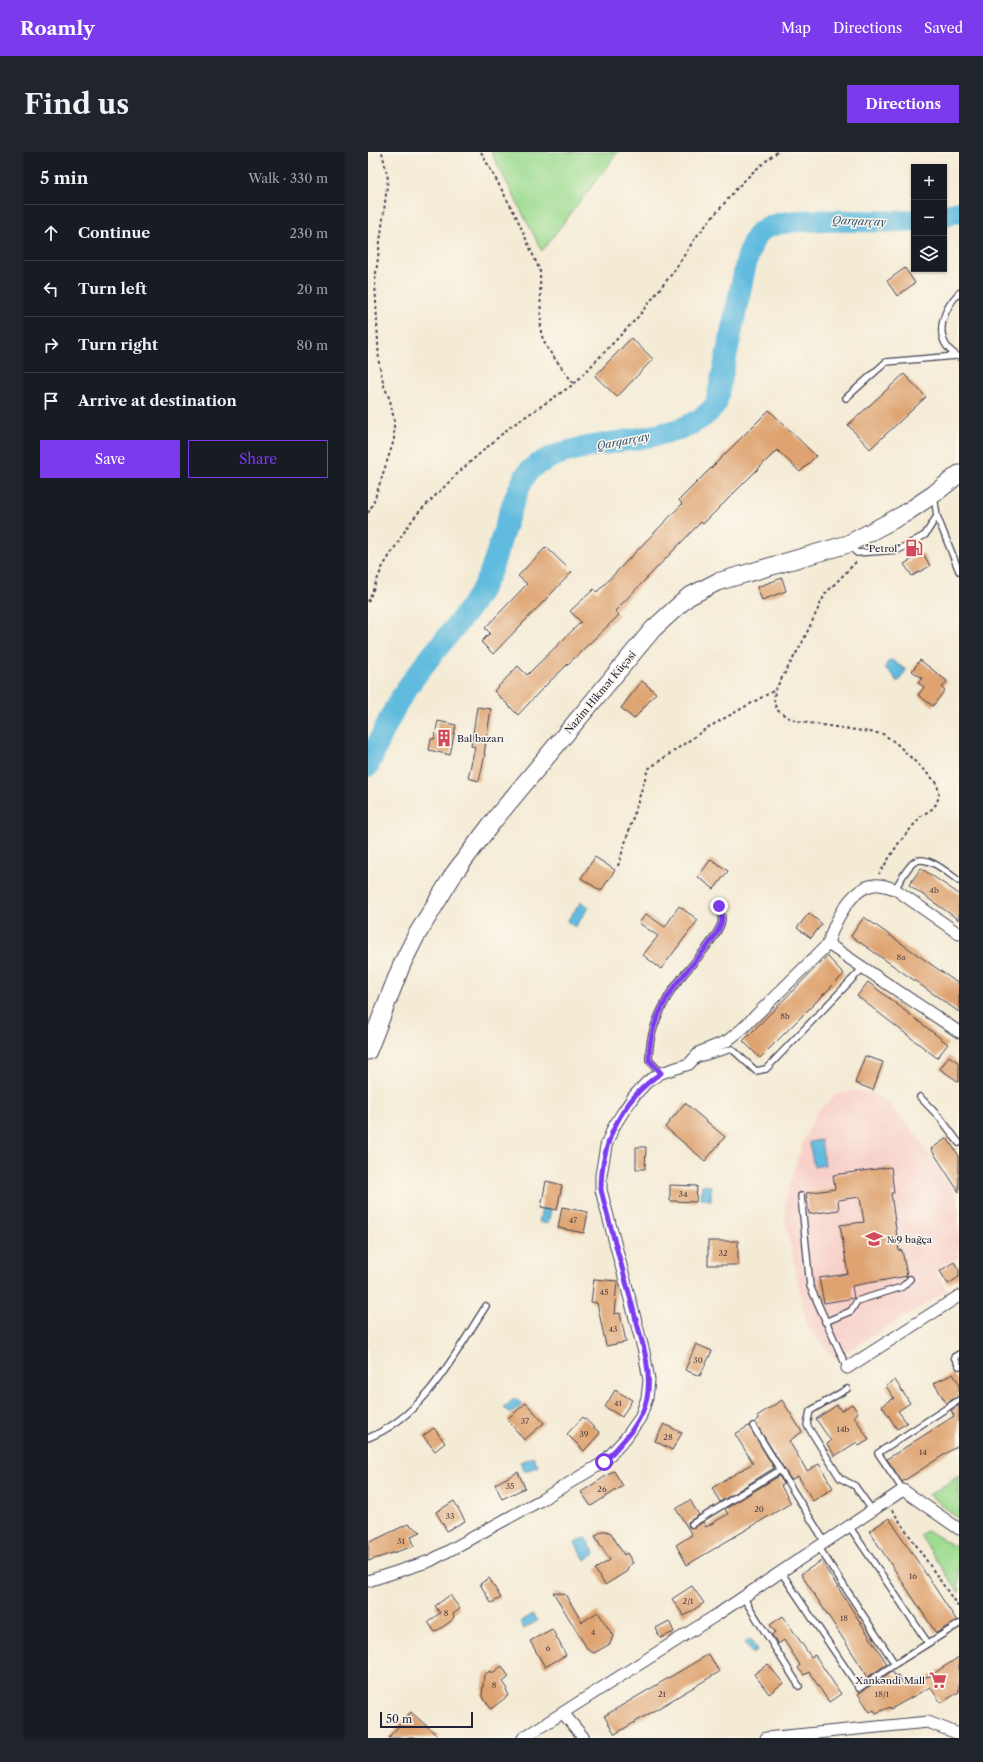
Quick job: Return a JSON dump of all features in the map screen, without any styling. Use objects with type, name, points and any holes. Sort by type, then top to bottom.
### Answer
[{"type":"main road","name":"Nazim Hikmət Küçəsi","points":[[368,1051],[402,964],[416,936],[455,872],[495,819],[653,629],[688,597],[717,582],[853,548],[934,494],[959,474]]},
{"type":"street","points":[[368,1581],[430,1561],[541,1500],[604,1462],[625,1439],[640,1418],[648,1392],[649,1380],[644,1352],[603,1196],[601,1175],[606,1146],[613,1128],[634,1096],[647,1082],[661,1073],[688,1064],[700,1052],[729,1045],[742,1029],[828,944],[833,927],[844,908],[857,893],[872,885],[886,886],[895,889],[959,934]]},
{"type":"street","points":[[828,944],[862,969],[959,1032]]},
{"type":"street","points":[[847,1368],[959,1296]]},
{"type":"street","points":[[523,1738],[743,1597],[903,1490],[959,1529]]},
{"type":"street","points":[[563,1713],[584,1738]]},
{"type":"street","points":[[766,1738],[928,1722],[959,1734]]},
{"type":"lane","points":[[958,356],[942,340],[941,333],[946,314],[953,299],[959,293]]},
{"type":"lane","points":[[846,398],[886,362],[958,356]]},
{"type":"lane","points":[[934,494],[937,516],[959,571]]},
{"type":"lane","points":[[853,548],[898,550],[925,536],[937,516]]},
{"type":"lane","points":[[895,889],[913,862],[920,860],[929,861],[959,881]]},
{"type":"lane","points":[[661,1073],[649,1060],[649,1039],[669,994],[678,980],[713,938],[721,924],[722,916],[719,906]]},
{"type":"lane","points":[[729,1045],[756,1071],[766,1069],[862,969]]},
{"type":"lane","points":[[920,1097],[941,1119],[959,1143]]},
{"type":"lane","points":[[801,1196],[810,1286],[847,1368]]},
{"type":"lane","points":[[825,1322],[851,1311],[857,1301],[902,1287],[910,1279]]},
{"type":"lane","points":[[368,1438],[405,1415],[432,1389],[486,1306]]},
{"type":"lane","points":[[959,1354],[954,1357],[959,1366]]},
{"type":"lane","points":[[847,1389],[810,1411],[807,1425],[840,1478],[854,1486],[872,1510]]},
{"type":"lane","points":[[903,1490],[878,1453],[959,1400]]},
{"type":"lane","points":[[753,1426],[822,1544],[895,1664]]},
{"type":"lane","points":[[692,1524],[780,1470]]},
{"type":"lane","points":[[849,1526],[928,1643]]},
{"type":"lane","points":[[781,1572],[859,1688],[959,1624]]},
{"type":"lane","points":[[743,1597],[799,1686]]},
{"type":"path","points":[[368,513],[373,504],[394,440],[394,420],[390,400],[384,386],[379,363],[375,281],[388,179],[382,152]]},
{"type":"path","points":[[481,152],[516,216],[540,271],[541,334],[547,348],[574,384]]},
{"type":"path","points":[[368,602],[382,568],[417,514],[460,471],[510,427],[574,384],[637,318],[674,271],[696,237],[738,188],[754,171],[777,152]]},
{"type":"path","points":[[853,548],[855,564],[825,594],[802,643],[775,690],[774,702],[777,710],[789,718],[802,722],[883,734],[896,743],[937,783],[939,794],[937,802],[932,810],[921,816],[898,844],[872,885]]},
{"type":"path","points":[[618,866],[648,769],[706,728],[775,690]]},
{"type":"path","points":[[886,1501],[959,1608]]},
{"type":"shaded area","name":"№9 bağça","points":[[852,1091],[872,1093],[890,1105],[911,1128],[950,1186],[959,1202],[959,1257],[936,1272],[947,1291],[835,1359],[807,1326],[785,1220],[785,1200],[803,1141],[817,1112],[835,1095]]},
{"type":"green space","points":[[491,152],[618,152],[542,251]]},
{"type":"green space","points":[[959,1476],[959,1519],[929,1495]]},
{"type":"green space","points":[[927,1530],[959,1549],[959,1593],[920,1535]]},
{"type":"water","points":[[892,660],[906,670],[899,681],[896,681],[894,676],[885,668],[888,661]]},
{"type":"water","points":[[581,902],[589,907],[575,927],[567,921]]},
{"type":"water","points":[[821,1140],[825,1165],[814,1167],[809,1142]]},
{"type":"water","points":[[702,1185],[711,1186],[711,1200],[701,1199]]},
{"type":"water","points":[[542,1208],[551,1210],[548,1224],[539,1222]]},
{"type":"water","points":[[514,1398],[522,1405],[510,1414],[504,1408]]},
{"type":"water","points":[[534,1457],[538,1466],[525,1472],[520,1462]]},
{"type":"water","points":[[585,1537],[595,1554],[585,1560],[575,1543]]},
{"type":"water","points":[[533,1614],[537,1621],[524,1629],[520,1622]]},
{"type":"water","points":[[750,1639],[757,1651],[752,1654],[745,1643]]},
{"type":"building","points":[[905,268],[915,283],[897,296],[887,281]]},
{"type":"building","points":[[631,338],[653,359],[617,397],[595,376]]},
{"type":"building","points":[[904,374],[926,397],[870,449],[848,425]]},
{"type":"building","points":[[769,410],[816,456],[800,472],[777,450],[703,524],[701,522],[615,611],[619,615],[542,689],[518,715],[494,691],[518,666],[527,675],[581,622],[570,611],[594,589],[597,592],[682,504],[679,500]]},
{"type":"building","points":[[546,547],[572,572],[493,654],[481,642],[490,633],[485,628],[527,584],[518,576]]},
{"type":"building","points":[[923,553],[930,566],[912,576],[904,564]]},
{"type":"building","points":[[782,578],[786,591],[762,600],[757,587]]},
{"type":"building","points":[[920,660],[947,681],[942,688],[945,690],[933,706],[918,695],[924,687],[918,683],[922,678],[912,671]]},
{"type":"building","points":[[642,681],[656,693],[634,719],[621,708]]},
{"type":"building","points":[[477,707],[491,709],[485,754],[479,781],[468,778],[475,747],[471,746]]},
{"type":"building","name":"Bal bazarı","points":[[438,721],[456,725],[450,755],[429,750],[431,739],[434,739]]},
{"type":"building","points":[[595,857],[615,870],[601,891],[581,878]]},
{"type":"building","points":[[711,859],[728,871],[714,889],[698,877]]},
{"type":"building","points":[[921,868],[959,894],[959,920],[909,885]]},
{"type":"building","points":[[679,906],[698,920],[661,969],[643,955],[658,936],[639,923],[646,914],[665,927]]},
{"type":"building","points":[[809,913],[822,924],[811,938],[797,928]]},
{"type":"building","points":[[864,917],[959,984],[959,1012],[851,936]]},
{"type":"building","points":[[827,956],[844,974],[760,1058],[743,1041]]},
{"type":"building","points":[[868,982],[948,1044],[937,1058],[857,996]]},
{"type":"building","points":[[865,1056],[883,1062],[873,1090],[855,1083]]},
{"type":"building","points":[[949,1056],[959,1063],[959,1082],[940,1069]]},
{"type":"building","points":[[685,1103],[725,1137],[705,1161],[665,1127]]},
{"type":"building","points":[[947,1138],[959,1156],[959,1192],[931,1149]]},
{"type":"building","points":[[636,1147],[646,1147],[645,1169],[636,1169]]},
{"type":"building","points":[[891,1167],[894,1193],[891,1193],[899,1251],[902,1250],[907,1276],[852,1286],[854,1298],[824,1303],[819,1278],[848,1274],[840,1225],[864,1222],[860,1197],[838,1200],[839,1210],[809,1214],[806,1193],[835,1189],[833,1175]]},
{"type":"building","points":[[546,1181],[562,1185],[557,1210],[541,1207]]},
{"type":"building","points":[[670,1185],[697,1186],[696,1202],[670,1201]]},
{"type":"building","points":[[562,1207],[588,1212],[584,1233],[558,1228]]},
{"type":"building","points":[[708,1241],[738,1241],[738,1265],[708,1265]]},
{"type":"building","points":[[954,1262],[959,1270],[959,1277],[948,1284],[940,1271]]},
{"type":"building","points":[[594,1279],[617,1281],[614,1314],[620,1313],[626,1342],[606,1346],[597,1303],[591,1302]]},
{"type":"building","points":[[696,1344],[712,1351],[700,1376],[685,1370]]},
{"type":"building","points":[[953,1374],[959,1383],[959,1396],[946,1403],[934,1383]]},
{"type":"building","points":[[895,1380],[910,1403],[898,1411],[907,1423],[897,1429],[882,1406],[894,1398],[886,1386]]},
{"type":"building","points":[[615,1390],[632,1400],[622,1417],[605,1407]]},
{"type":"building","points":[[782,1400],[802,1432],[789,1441],[807,1471],[819,1464],[833,1488],[813,1501],[798,1476],[791,1480],[755,1422],[759,1419],[757,1416]]},
{"type":"building","points":[[526,1403],[544,1423],[524,1440],[507,1419]]},
{"type":"building","points":[[852,1404],[858,1413],[854,1416],[869,1440],[859,1446],[857,1442],[835,1456],[827,1444],[831,1441],[816,1419],[837,1405],[841,1411]]},
{"type":"building","points":[[959,1405],[959,1445],[902,1482],[887,1459],[954,1416],[951,1410]]},
{"type":"building","points":[[583,1417],[600,1433],[584,1451],[567,1434]]},
{"type":"building","points":[[664,1424],[682,1433],[672,1450],[655,1441]]},
{"type":"building","points":[[749,1426],[774,1468],[720,1502],[712,1488],[753,1463],[735,1434]]},
{"type":"building","points":[[434,1428],[445,1443],[435,1451],[423,1436]]},
{"type":"building","points":[[614,1471],[623,1486],[591,1506],[581,1492]]},
{"type":"building","points":[[518,1472],[525,1488],[502,1499],[495,1484]]},
{"type":"building","points":[[779,1476],[784,1484],[781,1486],[791,1503],[687,1565],[676,1545],[692,1535],[676,1509],[690,1500],[699,1515],[688,1522],[689,1527],[694,1528],[703,1522],[706,1527],[728,1514],[725,1509]]},
{"type":"building","points":[[454,1501],[465,1521],[447,1531],[436,1512]]},
{"type":"building","points":[[889,1518],[957,1621],[936,1633],[869,1531]]},
{"type":"building","points":[[408,1524],[421,1532],[411,1536],[414,1546],[368,1561],[368,1543]]},
{"type":"building","points":[[602,1531],[611,1533],[624,1555],[627,1553],[633,1563],[629,1565],[626,1572],[605,1585],[595,1569],[610,1560],[595,1536]]},
{"type":"building","points":[[821,1561],[887,1664],[868,1677],[801,1574]]},
{"type":"building","points":[[489,1578],[501,1598],[491,1603],[480,1584]]},
{"type":"building","points":[[692,1586],[704,1603],[684,1616],[672,1599]]},
{"type":"building","points":[[553,1592],[565,1594],[582,1622],[598,1612],[613,1636],[610,1644],[594,1653],[588,1650]]},
{"type":"building","points":[[450,1595],[460,1609],[453,1614],[454,1617],[450,1622],[435,1632],[428,1622],[440,1613],[435,1606]]},
{"type":"building","points":[[783,1616],[811,1657],[815,1655],[841,1694],[829,1702],[809,1672],[804,1675],[798,1668],[800,1665],[784,1640],[778,1644],[772,1635],[775,1632],[770,1625]]},
{"type":"building","points":[[669,1621],[674,1632],[660,1638],[656,1628]]},
{"type":"building","points":[[552,1629],[566,1655],[545,1667],[530,1641]]},
{"type":"building","points":[[709,1654],[719,1672],[615,1734],[604,1716]]},
{"type":"building","points":[[959,1657],[959,1692],[941,1703],[930,1687],[891,1709],[890,1707],[876,1713],[874,1710],[870,1712],[858,1694],[892,1671],[895,1676],[898,1675],[903,1684],[930,1676]]},
{"type":"building","points":[[768,1664],[783,1683],[769,1694],[754,1674]]},
{"type":"building","points":[[502,1666],[509,1677],[503,1682],[508,1689],[506,1690],[509,1695],[491,1709],[482,1696],[484,1675],[490,1671],[491,1674]]},
{"type":"building","points":[[411,1712],[440,1738],[388,1738]]},
{"type":"waterway","name":"Qarqarçay","points":[[947,214],[959,212]]},
{"type":"waterway","name":"Qarqarçay","points":[[368,766],[389,719],[404,693],[425,663],[460,621],[481,591],[493,564],[513,502],[525,476],[531,469],[551,457],[575,450],[601,444],[654,436],[679,429],[700,419],[716,404],[745,268],[752,244],[757,235],[772,226],[789,222],[833,220],[911,220]]},
{"type":"place","name":"\"Petrol\"","points":[[914,548]]},
{"type":"place","name":"Bal bazarı","points":[[444,738]]},
{"type":"place","name":"№9 bağça","points":[[874,1239]]},
{"type":"place","name":"Xankəndi Mall","points":[[938,1680]]},
{"type":"route","points":[[604,1462],[625,1439],[640,1418],[647,1398],[649,1380],[644,1352],[630,1295],[601,1190],[601,1175],[606,1146],[613,1128],[634,1096],[647,1082],[661,1073],[649,1060],[649,1039],[669,994],[678,980],[713,938],[721,924],[722,916],[719,906]]}]
